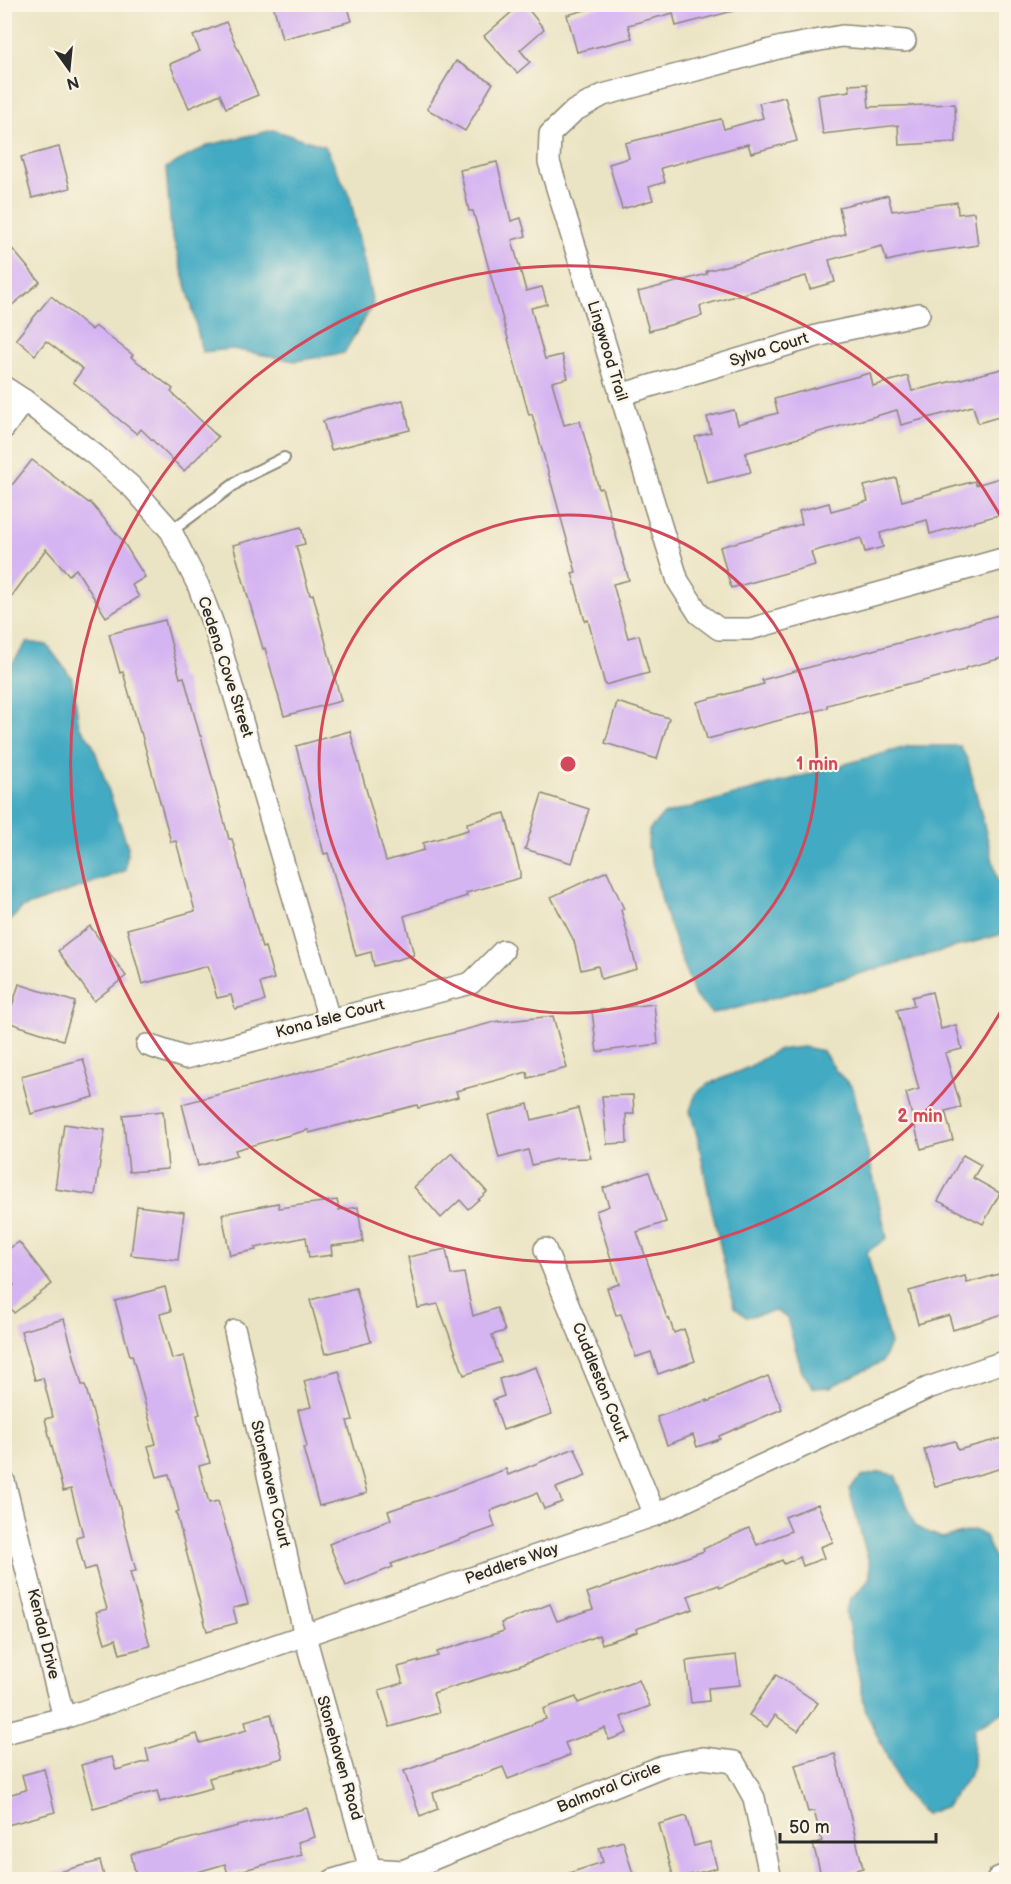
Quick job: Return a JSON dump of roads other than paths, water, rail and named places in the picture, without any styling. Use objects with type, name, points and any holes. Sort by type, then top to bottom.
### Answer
[{"type":"street","name":"Lingwood Trail","points":[[905,41],[842,36],[782,47],[603,95],[574,111],[550,134],[549,162],[678,581],[699,614],[719,629],[750,629],[1006,558]]},
{"type":"street","name":"Sylva Court","points":[[620,394],[820,335],[919,314]]},
{"type":"street","name":"Cedena Cove Street","points":[[4,387],[95,455],[134,489],[171,531],[198,585],[216,632],[329,1019]]},
{"type":"street","points":[[4,428],[24,400]]},
{"type":"street","name":"Kona Isle Court","points":[[147,1046],[186,1058],[471,982],[503,951]]},
{"type":"street","name":"Cuddleston Court","points":[[545,1250],[655,1515]]},
{"type":"street","name":"Stonehaven Court","points":[[235,1331],[305,1636]]},
{"type":"street","name":"Peddlers Way","points":[[4,1733],[64,1718],[655,1515],[928,1388],[1006,1361]]},
{"type":"street","name":"Kendal Drive","points":[[5,1481],[64,1718]]},
{"type":"street","name":"Stonehaven Road","points":[[305,1636],[371,1874]]},
{"type":"street","name":"Balmoral Circle","points":[[371,1874],[403,1871],[663,1766],[703,1758],[734,1762],[754,1798],[771,1880]]},
{"type":"street","points":[[333,1880],[371,1874]]},
{"type":"lane","points":[[171,531],[243,478],[284,458]]},
{"type":"water","points":[[273,130],[325,146],[350,197],[373,304],[344,353],[295,361],[232,349],[202,352],[171,231],[166,168],[209,145]]},
{"type":"water","points":[[27,642],[47,645],[72,678],[79,726],[92,742],[128,847],[125,871],[22,908],[5,926],[5,674]]},
{"type":"water","points":[[910,746],[960,746],[968,761],[1006,913],[1006,925],[1002,934],[726,1011],[711,1013],[695,996],[666,916],[648,847],[649,830],[663,815]]},
{"type":"water","points":[[803,1047],[823,1051],[836,1071],[853,1088],[887,1238],[867,1252],[890,1344],[882,1362],[830,1387],[814,1388],[802,1372],[787,1318],[776,1311],[746,1317],[734,1307],[690,1111],[696,1093],[709,1084],[749,1067],[777,1050]]},
{"type":"water","points":[[880,1472],[895,1475],[916,1527],[942,1538],[974,1530],[985,1536],[1006,1585],[1006,1711],[974,1728],[973,1765],[969,1777],[946,1806],[925,1814],[904,1792],[866,1712],[846,1612],[851,1598],[870,1577],[869,1563],[849,1489],[861,1477]]}]
